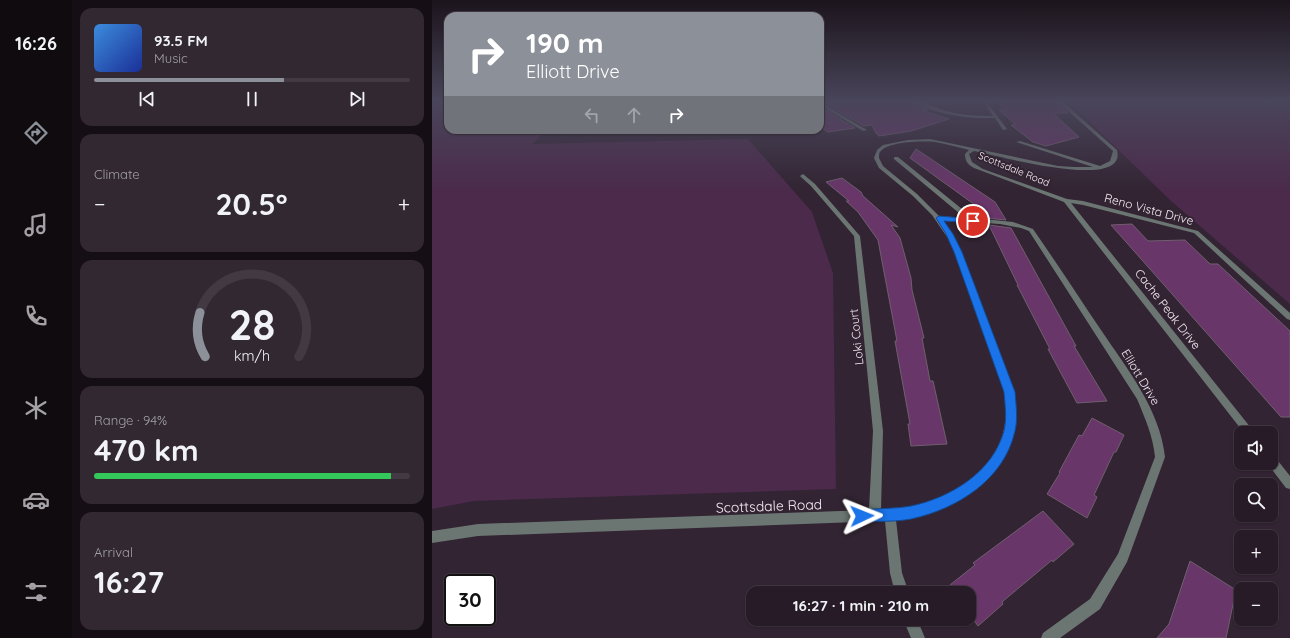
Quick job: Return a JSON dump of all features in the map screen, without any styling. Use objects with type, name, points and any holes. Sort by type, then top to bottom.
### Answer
[{"type":"street","points":[[1018,142],[1100,167],[1111,163],[1114,159],[1115,151],[1092,131]]},
{"type":"street","name":"Scottsdale Road","points":[[432,537],[478,530],[890,515],[910,513],[942,503],[968,490],[988,471],[1002,451],[1009,431],[1012,410],[1009,392],[950,234],[939,218],[922,200],[877,162],[876,156],[878,151],[883,147],[897,142],[918,140],[937,141],[1068,168],[1100,167]]},
{"type":"street","name":"Scottsdale Road","points":[[973,149],[968,154],[967,159],[970,164],[981,170],[1066,201]]},
{"type":"street","points":[[896,158],[973,221]]},
{"type":"street","name":"Loki Court","points":[[803,176],[813,185],[857,236],[878,432],[876,516]]},
{"type":"street","name":"Reno Vista Drive","points":[[1066,201],[1083,203],[1196,232],[1290,317]]},
{"type":"street","name":"Cache Peak Drive","points":[[1066,201],[1244,426]]},
{"type":"street","name":"Elliott Drive","points":[[939,218],[1018,225],[1031,230],[1141,398],[1152,424],[1160,449],[1160,457],[1123,558],[1095,604],[1048,638]]},
{"type":"street","points":[[1278,469],[1290,484]]},
{"type":"street","points":[[890,515],[896,573],[900,586]]},
{"type":"street","points":[[913,626],[918,638]]},
{"type":"shaded area","points":[[432,131],[444,131],[444,134],[543,134],[532,144],[748,139],[812,212],[833,273],[836,489],[474,501],[432,509]]},
{"type":"shaded area","points":[[1099,131],[1290,131],[1290,304],[1171,201]]},
{"type":"building","points":[[875,131],[912,131],[879,136]]},
{"type":"building","points":[[1018,131],[1072,131],[1079,137],[1046,146],[1033,142]]},
{"type":"building","points":[[916,149],[995,202],[1006,220],[986,218],[982,210],[910,158]]},
{"type":"building","points":[[842,178],[861,192],[863,196],[898,227],[891,225],[900,238],[911,278],[912,290],[924,338],[922,338],[930,381],[933,381],[947,444],[911,446],[908,424],[910,424],[895,341],[897,341],[878,240],[858,212],[846,201],[849,201],[826,182]]},
{"type":"building","points":[[1132,224],[1148,241],[1185,240],[1210,264],[1218,264],[1290,331],[1290,417],[1281,417],[1111,225]]},
{"type":"building","points":[[989,225],[1011,228],[1076,346],[1074,346],[1107,401],[1077,403],[1048,349],[1050,349],[1017,285]]},
{"type":"building","points":[[1092,418],[1124,435],[1116,452],[1114,452],[1094,495],[1097,497],[1087,518],[1047,494],[1060,473],[1059,472],[1079,435],[1082,436]]},
{"type":"building","points":[[1043,511],[1074,544],[1053,562],[1052,560],[1002,602],[1003,604],[978,626],[976,623],[976,586],[949,586],[975,565],[973,563]]},
{"type":"building","points":[[1190,561],[1234,589],[1234,600],[1226,638],[1157,638],[1169,624]]},
{"type":"route","points":[[862,516],[910,513],[942,503],[968,490],[988,471],[1002,451],[1009,431],[1012,410],[1009,392],[958,252],[950,234],[939,218],[973,221]]}]
